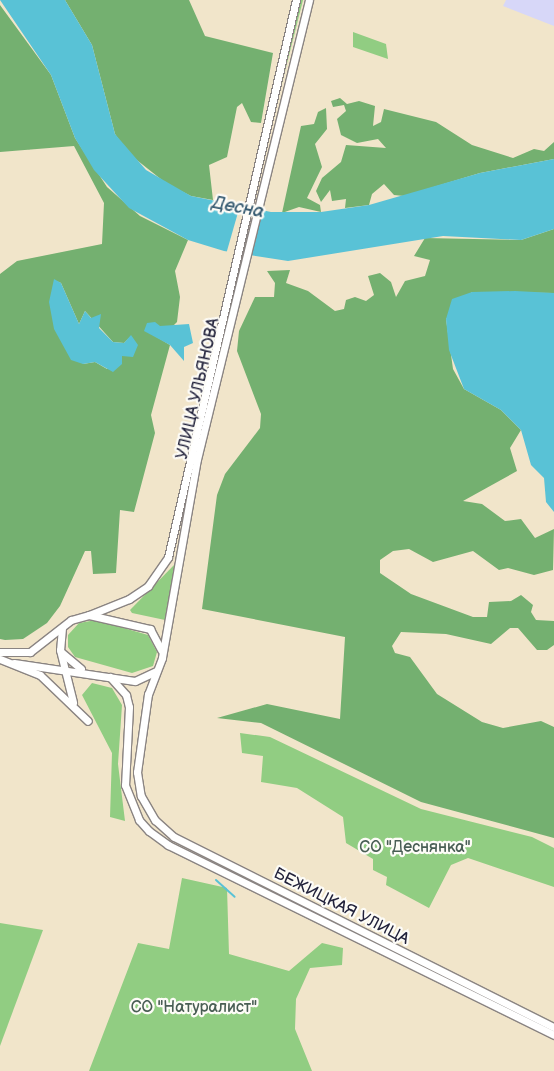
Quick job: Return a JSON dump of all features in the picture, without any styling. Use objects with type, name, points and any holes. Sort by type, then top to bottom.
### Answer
[{"type":"main road","name":"УЛИЦА УЛЬЯНОВА","points":[[138,786],[148,694],[162,661],[208,390],[256,169],[296,0]]},
{"type":"main road","name":"УЛИЦА УЛЬЯНОВА","points":[[89,615],[129,599],[148,586],[168,557],[208,390],[309,0]]},
{"type":"main road","points":[[1,654],[30,652],[62,627],[89,615],[150,629],[162,661],[141,680],[110,677],[86,671],[14,663]]},
{"type":"main road","points":[[62,627],[60,650],[63,669],[73,704]]},
{"type":"main road","points":[[60,650],[86,671]]},
{"type":"main road","points":[[1,654],[14,663],[40,674],[73,704],[88,722]]},
{"type":"main road","name":"БЕЖИЦКАЯ УЛИЦА","points":[[110,677],[126,695],[129,707],[125,770],[130,803],[149,831],[168,846],[554,1035]]},
{"type":"main road","name":"БЕЖИЦКАЯ УЛИЦА","points":[[138,786],[150,813],[174,837],[554,1027]]},
{"type":"shaded area","points":[[506,0],[554,0],[554,26],[503,6]]},
{"type":"green space","points":[[65,0],[189,0],[205,36],[273,53],[261,123],[251,122],[242,103],[237,107],[227,157],[209,165],[213,200],[191,196],[167,184],[128,153],[115,134],[92,45]]},
{"type":"green space","points":[[300,0],[303,0],[275,111],[274,109]]},
{"type":"green space","points":[[0,5],[51,75],[75,138],[107,187],[140,216],[188,240],[175,271],[180,297],[177,322],[173,326],[145,330],[170,345],[151,415],[155,433],[134,512],[120,510],[116,573],[93,574],[91,551],[85,551],[60,606],[47,623],[23,639],[5,640],[0,639],[0,274],[17,261],[102,244],[104,203],[74,146],[0,152]],"holes":[[[54,280],[61,283],[79,324],[85,311],[113,342],[124,343],[131,336],[122,356],[107,369],[95,362],[83,364]]]},
{"type":"green space","points":[[353,32],[386,44],[388,59],[353,47]]},
{"type":"green space","points":[[340,98],[347,104],[359,101],[375,106],[373,126],[381,122],[384,109],[436,122],[472,145],[513,158],[534,149],[544,151],[554,142],[554,159],[480,173],[404,196],[394,195],[384,184],[372,194],[369,205],[345,208],[346,199],[332,201],[330,190],[321,202],[316,191],[322,178],[341,162],[346,145],[386,148],[378,139],[357,143],[341,135],[337,119],[346,111],[344,105],[333,107],[331,101]]},
{"type":"green space","points":[[326,108],[327,129],[315,144],[322,167],[307,198],[320,205],[321,212],[299,207],[282,213],[301,126],[314,124],[318,112]]},
{"type":"green space","points":[[554,229],[554,293],[472,292],[446,319],[453,369],[464,389],[501,410],[521,430],[510,448],[517,471],[463,501],[482,504],[505,521],[521,519],[535,538],[554,529],[553,570],[534,575],[508,568],[499,570],[473,551],[433,562],[409,549],[393,551],[380,560],[380,573],[411,594],[473,617],[487,617],[489,602],[511,601],[521,595],[533,605],[531,612],[536,620],[554,621],[554,645],[547,650],[537,650],[518,628],[510,628],[491,644],[446,634],[401,632],[392,646],[395,653],[410,657],[437,694],[482,722],[503,728],[541,721],[554,727],[554,838],[421,802],[261,723],[217,718],[267,704],[340,719],[345,637],[202,609],[217,495],[225,474],[260,428],[261,414],[237,351],[239,331],[255,297],[274,297],[275,283],[267,271],[290,270],[286,283],[308,291],[335,311],[344,309],[346,300],[355,297],[366,301],[374,295],[368,276],[380,273],[391,282],[396,297],[405,281],[425,276],[430,260],[414,256],[425,238],[521,240]]},
{"type":"green space","points":[[175,564],[165,620],[132,613],[130,610]]},
{"type":"green space","points":[[96,620],[148,635],[157,652],[153,666],[132,673],[75,657],[68,647],[68,635],[79,623]]},
{"type":"green space","points":[[92,683],[112,688],[122,705],[118,764],[125,821],[110,817],[112,753],[82,695]]},
{"type":"green space","name":"СО \"Деснянка\"","points":[[240,733],[270,737],[421,809],[532,837],[554,848],[554,887],[468,858],[451,865],[429,908],[386,885],[387,877],[373,870],[373,859],[346,843],[343,817],[297,788],[261,782],[263,756],[242,753]]},
{"type":"green space","name":"СО \"Натуралист\"","points":[[182,878],[227,888],[229,954],[289,971],[322,943],[343,948],[342,965],[310,968],[296,999],[295,1029],[312,1071],[89,1071],[138,943],[169,949]]},
{"type":"green space","points":[[0,923],[43,930],[0,1046]]},
{"type":"water","name":"Десна","points":[[0,0],[65,0],[92,45],[115,134],[146,170],[191,196],[271,212],[321,212],[369,205],[480,173],[554,159],[554,229],[521,240],[443,236],[288,261],[224,251],[188,240],[129,208],[94,170],[75,138],[51,75]]},
{"type":"water","points":[[54,279],[61,283],[79,324],[85,311],[91,318],[101,314],[99,328],[113,342],[124,343],[131,335],[138,345],[133,357],[122,356],[122,364],[113,372],[95,362],[83,364],[71,360],[54,329],[49,302]]},
{"type":"water","points":[[515,291],[554,293],[554,512],[546,502],[544,478],[531,465],[521,430],[501,410],[464,389],[449,350],[446,319],[452,299],[472,292]]},
{"type":"water","points":[[155,322],[160,326],[189,324],[193,343],[184,347],[184,361],[170,345],[144,331],[147,323]]},
{"type":"pier","points":[[241,202],[262,208],[247,260],[226,254]]},
{"type":"waterway","points":[[216,880],[235,897]]}]
